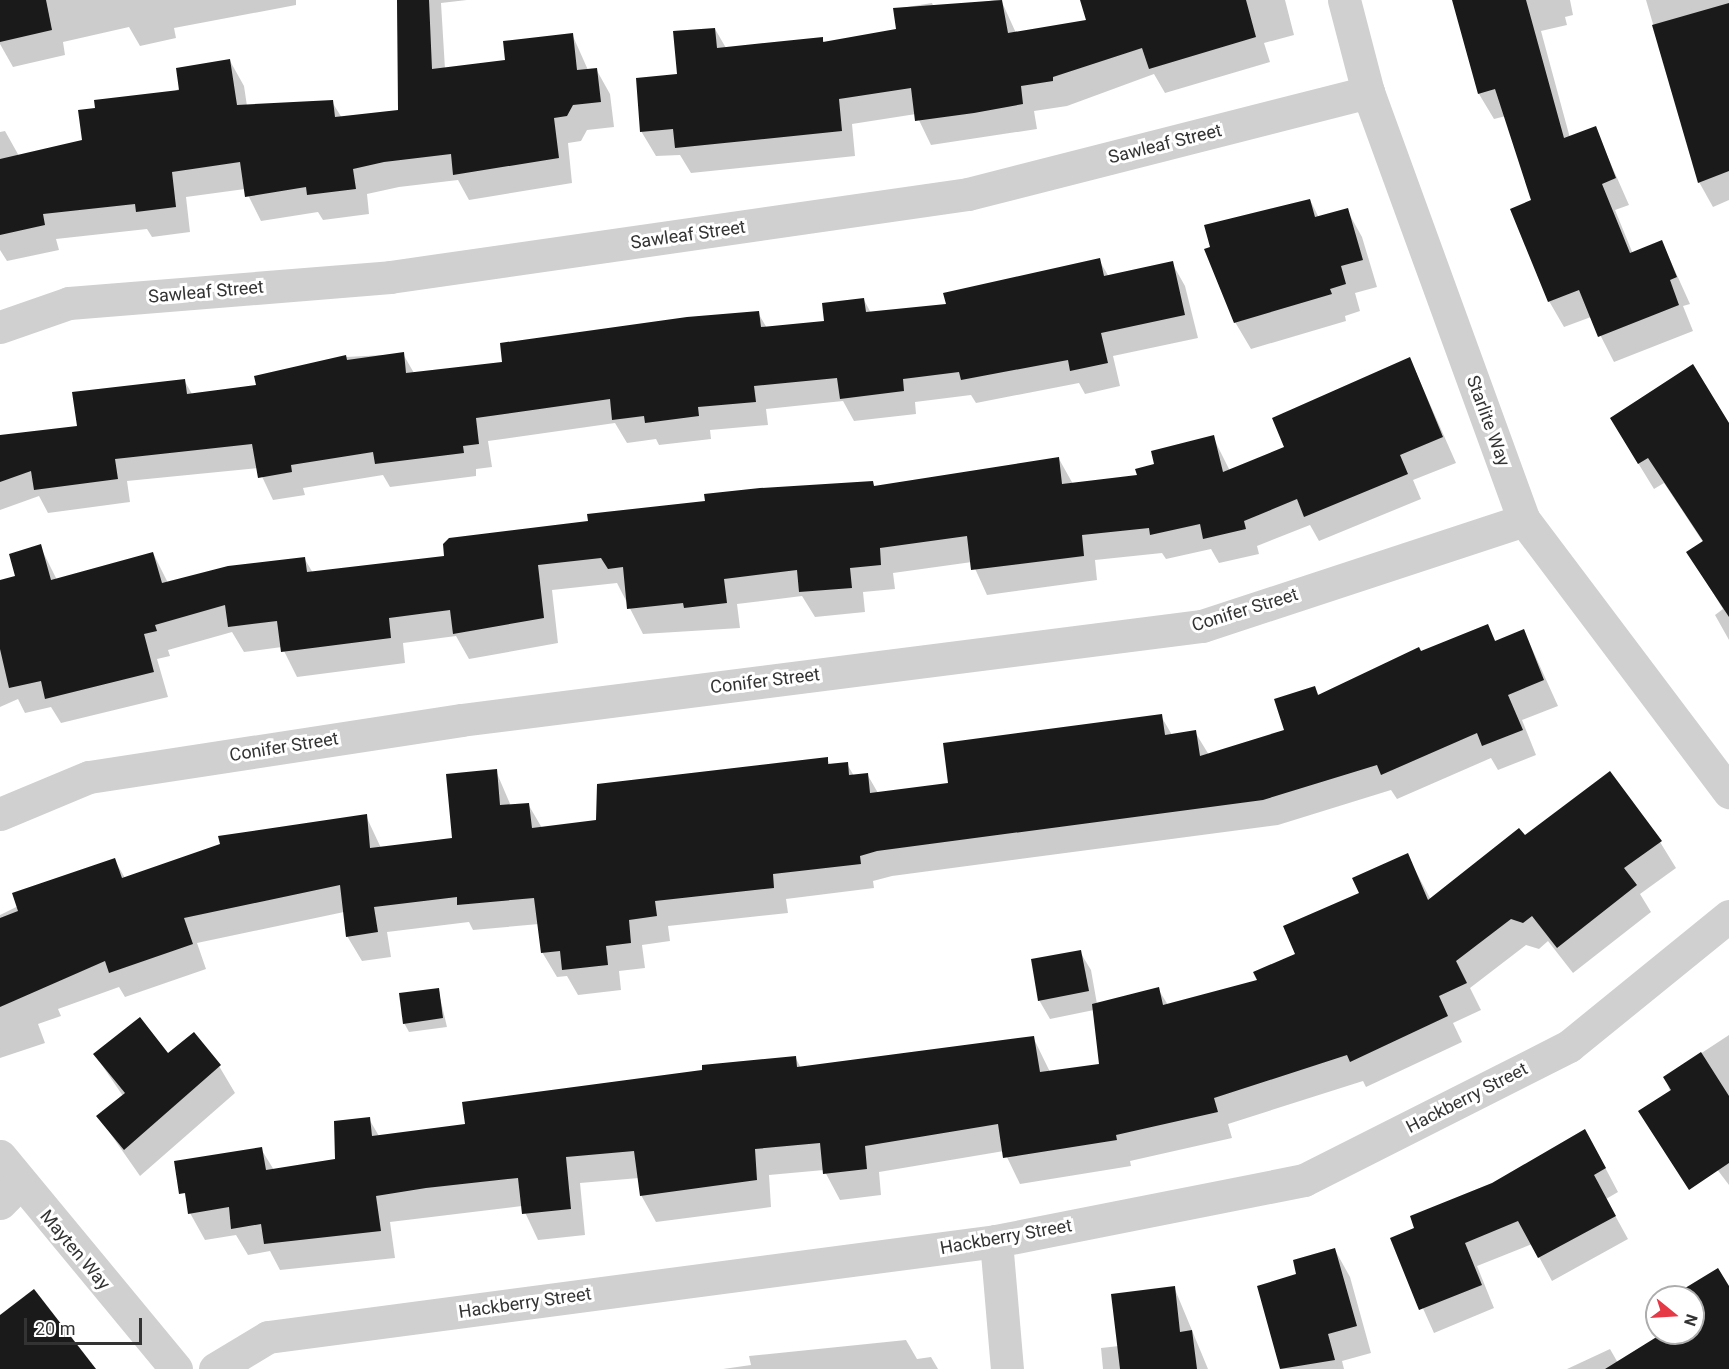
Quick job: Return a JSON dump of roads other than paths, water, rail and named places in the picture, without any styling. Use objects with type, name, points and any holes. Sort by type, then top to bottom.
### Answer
[{"type":"street","name":"Starlite Way","points":[[1344,0],[1368,92],[1524,520],[1729,792]]},
{"type":"street","name":"Sawleaf Street","points":[[0,327],[69,303],[390,277],[968,194],[1368,92]]},
{"type":"street","name":"Conifer Street","points":[[0,814],[89,777],[461,720],[1202,626],[1524,520]]},
{"type":"street","name":"Hackberry Street","points":[[215,1369],[268,1337],[996,1241],[1304,1180],[1569,1046],[1729,916]]},
{"type":"street","name":"Mayten Way","points":[[0,1156],[10,1193],[176,1369]]},
{"type":"street","points":[[996,1241],[1007,1369]]}]
